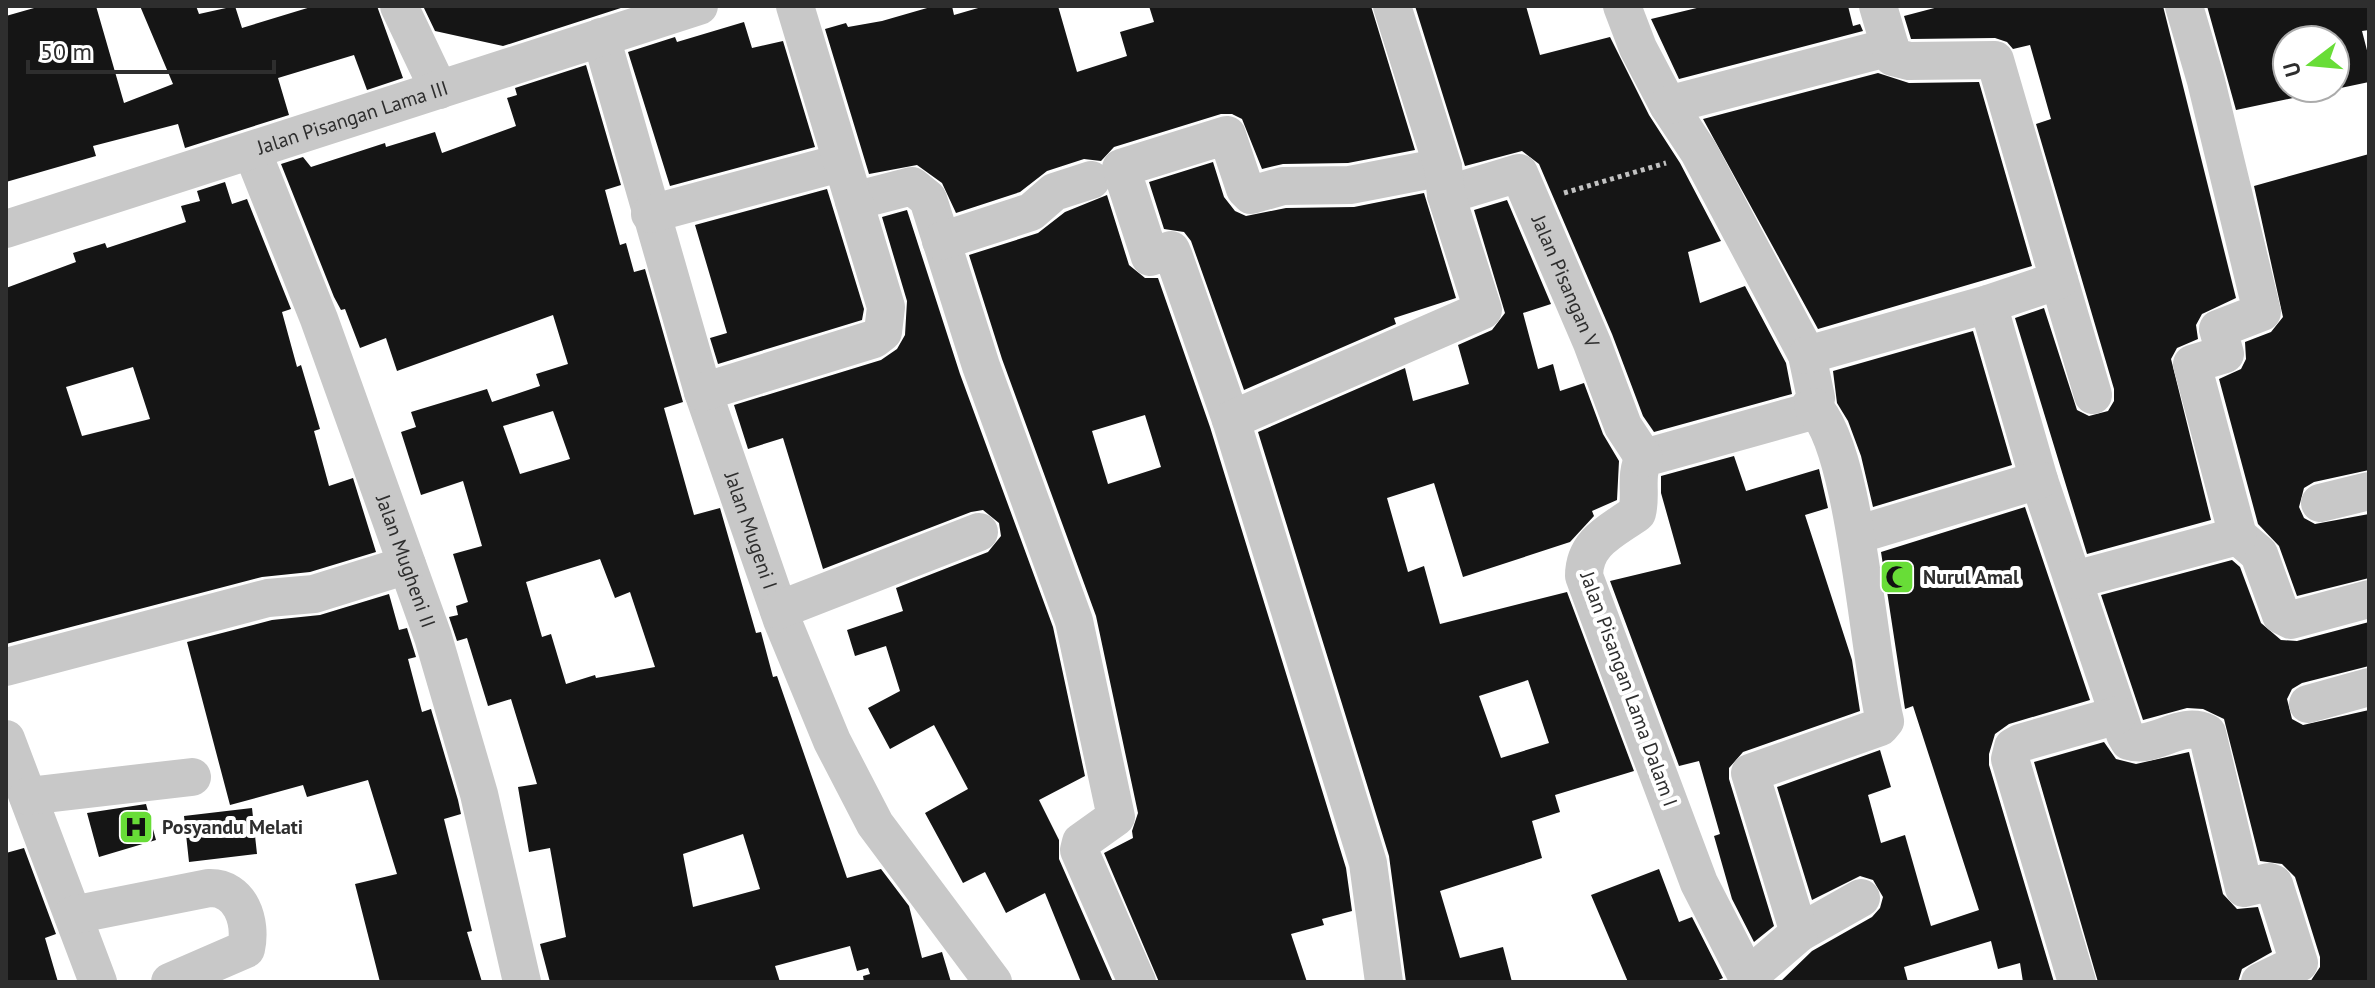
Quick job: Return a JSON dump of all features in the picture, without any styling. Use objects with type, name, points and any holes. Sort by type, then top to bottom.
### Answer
[{"type":"street","points":[[399,6],[439,90]]},
{"type":"street","name":"Jalan Pisangan Lama III","points":[[6,229],[699,6]]},
{"type":"street","points":[[703,392],[874,339],[883,332],[886,307],[795,6]]},
{"type":"street","points":[[1231,420],[1479,314],[1481,304],[1392,6]]},
{"type":"street","points":[[1622,6],[1638,48],[1668,105],[1699,152],[1807,355],[1816,398],[1813,407],[1805,413],[1644,458]]},
{"type":"street","points":[[2184,6],[2206,81],[2262,312],[2218,329],[2225,354],[2192,364],[2238,536],[2259,554],[2281,615],[2291,620],[2369,599]]},
{"type":"street","points":[[1668,105],[1887,18],[1893,57],[1909,61],[1995,60],[2093,395]]},
{"type":"street","name":"Jalan Mugeni I","points":[[601,37],[703,392],[779,610],[851,784],[900,860],[993,982]]},
{"type":"street","points":[[1384,982],[1368,863],[1231,420],[1171,250],[1150,257],[1121,168],[1227,135],[1245,189],[1251,195],[1283,186],[1444,181]]},
{"type":"street","name":"Jalan Mugheni II","points":[[252,151],[319,319],[433,637],[479,794],[522,982]]},
{"type":"street","points":[[650,214],[840,163]]},
{"type":"street","name":"Jalan Pisangan V","points":[[1444,181],[1519,173],[1623,426],[1644,458]]},
{"type":"street","points":[[941,241],[1031,212],[1054,192],[1091,180]]},
{"type":"street","points":[[854,201],[912,186],[928,199],[981,366],[1074,621],[1116,817],[1081,842],[1079,850],[1137,982]]},
{"type":"street","points":[[1807,355],[1988,304],[2059,280]]},
{"type":"street","points":[[1988,304],[2039,480],[2125,734],[2133,743],[2187,729],[2207,733],[2244,888],[2269,882],[2274,884],[2299,960],[2298,965],[2260,982]]},
{"type":"street","points":[[1799,933],[1750,773],[1884,724],[1856,535],[1834,439],[1825,417],[1813,407]]},
{"type":"street","name":"Jalan Pisangan Lama Dalam I","points":[[1644,458],[1637,471],[1641,498],[1637,513],[1599,539],[1584,557],[1584,576],[1699,883],[1741,978]]},
{"type":"street","points":[[1856,535],[2039,480]]},
{"type":"street","points":[[2320,503],[2369,491]]},
{"type":"street","points":[[779,610],[979,532]]},
{"type":"street","points":[[2074,580],[2238,536]]},
{"type":"street","points":[[6,667],[268,598],[314,594],[407,565]]},
{"type":"street","points":[[2308,704],[2369,687]]},
{"type":"street","points":[[2077,982],[2010,759],[2013,747],[2020,743],[2118,715]]},
{"type":"street","points":[[6,739],[98,982]]},
{"type":"street","points":[[28,796],[192,777]]},
{"type":"street","points":[[73,915],[209,888],[227,890],[240,905],[245,917],[246,949],[170,982]]},
{"type":"street","points":[[1741,978],[1799,933],[1861,898]]},
{"type":"path","points":[[1533,203],[1699,152]]},
{"type":"building","points":[[41,6],[96,6],[124,103],[173,84],[140,6],[196,6],[199,14],[235,6],[242,28],[314,6],[377,6],[403,78],[367,90],[354,55],[278,78],[289,115],[185,148],[178,124],[93,146],[96,156],[6,182],[6,16]]},
{"type":"building","points":[[423,6],[627,6],[503,46],[435,31]]},
{"type":"building","points":[[934,6],[952,6],[954,15],[985,6],[1058,6],[1077,72],[1127,56],[1120,32],[1154,22],[1149,6],[1371,6],[1415,150],[1348,163],[1283,164],[1262,169],[1242,119],[1232,114],[1221,114],[1114,147],[1101,161],[1084,159],[1047,171],[1020,192],[956,213],[942,183],[917,165],[869,174],[825,29],[846,23],[848,27],[882,21]]},
{"type":"building","points":[[1415,6],[1526,6],[1540,55],[1610,37],[1649,115],[1680,163],[1721,241],[1688,252],[1700,303],[1745,286],[1786,363],[1792,394],[1654,432],[1643,416],[1612,334],[1539,164],[1522,151],[1465,166]]},
{"type":"building","points":[[1705,6],[1848,6],[1853,26],[1860,24],[1863,31],[1679,79],[1651,19]]},
{"type":"building","points":[[1942,6],[2163,6],[2236,298],[2202,314],[2196,325],[2198,339],[2177,348],[2171,359],[2211,520],[2087,554],[2015,318],[2044,308],[2077,410],[2089,416],[2108,411],[2114,401],[2114,389],[2036,124],[2051,119],[2030,45],[2013,49],[2007,42],[1995,38],[1911,39],[1904,16]]},
{"type":"building","points":[[2207,6],[2369,6],[2369,30],[2362,31],[2369,58],[2369,82],[2351,86],[2351,24],[2271,24],[2271,103],[2236,110]]},
{"type":"building","points":[[744,22],[752,48],[783,41],[815,147],[670,186],[628,52],[675,37],[677,42]]},
{"type":"building","points":[[586,65],[621,185],[605,190],[620,245],[626,243],[634,272],[645,269],[683,402],[664,408],[694,515],[720,508],[756,633],[761,632],[773,677],[777,676],[847,878],[881,869],[909,906],[922,958],[942,952],[951,982],[864,982],[863,976],[870,974],[868,968],[857,971],[850,946],[775,966],[780,982],[550,982],[540,944],[566,937],[550,848],[529,852],[518,787],[537,784],[511,699],[488,706],[467,638],[457,641],[449,617],[458,615],[456,606],[468,602],[453,554],[482,546],[463,481],[421,495],[401,432],[416,427],[411,412],[487,389],[492,402],[540,386],[536,374],[568,364],[553,315],[397,371],[386,338],[360,348],[345,309],[341,310],[334,297],[281,164],[303,157],[311,167],[385,143],[386,147],[435,132],[442,153],[516,126],[507,98],[517,95],[515,88]],"holes":[[[553,411],[570,459],[520,474],[503,426]],[[600,559],[615,598],[630,592],[655,667],[596,678],[595,675],[566,684],[551,634],[542,637],[526,582]],[[743,834],[760,889],[693,907],[683,854]]]},
{"type":"building","points":[[1878,73],[1909,83],[1979,82],[2032,266],[1818,329],[1703,119]]},
{"type":"building","points":[[2369,154],[2369,470],[2314,482],[2304,488],[2299,507],[2304,518],[2315,524],[2369,514],[2369,578],[2297,596],[2279,546],[2258,524],[2219,379],[2241,369],[2246,359],[2245,342],[2271,332],[2283,317],[2254,186]]},
{"type":"building","points":[[1213,162],[1224,197],[1235,211],[1246,216],[1286,208],[1354,207],[1424,193],[1456,298],[1394,318],[1396,324],[1244,390],[1191,241],[1184,232],[1164,229],[1149,182]]},
{"type":"building","points":[[225,182],[232,204],[247,199],[291,309],[282,312],[297,367],[301,365],[320,429],[314,431],[329,486],[353,478],[376,552],[310,572],[262,577],[6,644],[6,288],[76,262],[73,253],[105,243],[107,248],[186,222],[181,206],[200,201],[197,191]],"holes":[[[133,367],[150,419],[82,436],[66,387]]]},
{"type":"building","points":[[827,189],[864,309],[862,320],[718,364],[710,338],[727,333],[695,225]]},
{"type":"building","points":[[1107,195],[1129,265],[1145,278],[1158,278],[1210,427],[1346,868],[1352,911],[1322,919],[1324,925],[1291,934],[1307,982],[1159,982],[1104,853],[1133,838],[1138,813],[1096,616],[1002,359],[969,255],[1038,233],[1065,212]],"holes":[[[1145,415],[1161,467],[1108,484],[1092,431]]]},
{"type":"building","points":[[1507,200],[1551,304],[1523,313],[1538,369],[1553,364],[1560,391],[1584,383],[1603,434],[1619,461],[1617,500],[1592,511],[1594,516],[1570,542],[1463,577],[1434,483],[1387,498],[1408,572],[1424,566],[1440,624],[1567,592],[1634,771],[1555,795],[1560,812],[1532,821],[1542,858],[1440,891],[1460,958],[1503,947],[1512,982],[1406,982],[1389,856],[1258,432],[1405,368],[1413,401],[1469,384],[1458,345],[1492,330],[1505,313],[1474,210]],"holes":[[[1528,680],[1549,743],[1501,758],[1479,696]]]},
{"type":"building","points":[[907,210],[960,374],[1053,627],[1085,776],[1039,800],[1059,840],[1059,859],[1113,982],[1081,982],[1045,893],[1006,913],[985,872],[963,883],[925,813],[968,789],[934,725],[890,749],[868,708],[900,691],[886,646],[855,656],[847,630],[903,611],[896,588],[988,552],[1001,536],[999,523],[983,510],[971,512],[823,569],[783,438],[748,449],[734,405],[881,360],[897,349],[905,335],[907,301],[882,217]]},
{"type":"building","points":[[1973,331],[2012,465],[1873,507],[1861,456],[1848,421],[1837,403],[1833,371]]},
{"type":"building","points":[[1734,456],[1746,491],[1819,469],[1828,508],[1805,515],[1852,660],[1860,711],[1743,752],[1729,768],[1729,779],[1774,926],[1754,942],[1732,899],[1714,836],[1720,834],[1699,761],[1679,766],[1610,581],[1681,564],[1661,493],[1661,476]]},
{"type":"building","points":[[2025,507],[2090,700],[2009,724],[1995,734],[1989,754],[1989,765],[2054,982],[2023,982],[2020,963],[1998,969],[1991,941],[1904,967],[1908,982],[1780,982],[1812,951],[1872,917],[1880,908],[1883,897],[1873,880],[1860,876],[1812,900],[1777,787],[1880,750],[1891,787],[1868,795],[1881,843],[1905,835],[1931,926],[1979,910],[1913,706],[1905,709],[1881,552]]},
{"type":"building","points":[[2232,560],[2240,567],[2261,623],[2281,640],[2297,641],[2369,622],[2369,666],[2302,683],[2292,689],[2287,699],[2292,719],[2303,725],[2369,710],[2369,982],[2310,982],[2320,967],[2320,957],[2295,877],[2282,864],[2260,861],[2224,719],[2203,709],[2187,708],[2143,720],[2101,595]]},
{"type":"building","points":[[389,594],[399,630],[407,628],[416,657],[408,659],[422,712],[431,709],[458,800],[461,814],[444,819],[472,931],[467,932],[482,982],[380,982],[355,884],[397,874],[368,780],[307,797],[303,785],[230,805],[187,642],[272,620],[320,615]]},
{"type":"building","points":[[2104,742],[2116,759],[2136,764],[2189,752],[2223,894],[2237,909],[2258,907],[2272,952],[2242,969],[2238,982],[2098,982],[2034,762]]},
{"type":"building","points":[[146,804],[156,840],[99,857],[87,813]]},
{"type":"building","points":[[252,808],[257,854],[189,862],[184,816]]},
{"type":"building","points":[[24,848],[56,934],[45,938],[58,982],[6,982],[6,853]]},
{"type":"building","points":[[1659,869],[1679,922],[1692,917],[1723,978],[1714,982],[1628,982],[1591,895]]},
{"type":"place","name":"Nurul Amal","points":[[1897,577]]},
{"type":"place","name":"Posyandu Melati","points":[[136,827]]}]
